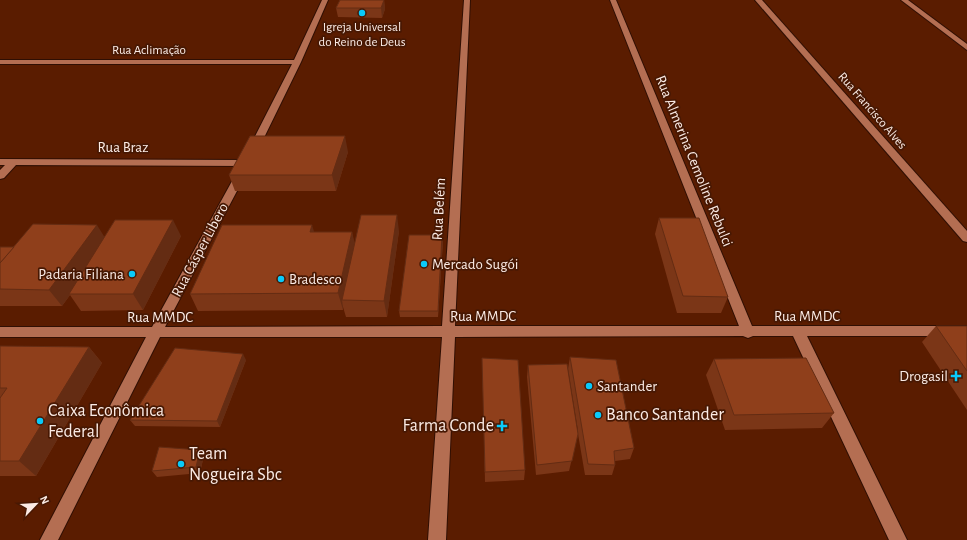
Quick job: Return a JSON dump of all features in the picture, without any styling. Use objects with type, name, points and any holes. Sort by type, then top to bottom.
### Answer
[{"type":"street","name":"Rua Cásper Libero","points":[[49,540],[155,333],[247,162],[297,62],[325,0]]},
{"type":"street","name":"Rua Belém","points":[[437,540],[467,0]]},
{"type":"street","name":"Rua Almerina Cemoline Rebulci","points":[[613,0],[748,332]]},
{"type":"street","name":"Rua Francisco Alves","points":[[758,0],[967,238]]},
{"type":"street","points":[[904,0],[967,48]]},
{"type":"street","name":"Rua Aclimação","points":[[0,62],[297,62]]},
{"type":"street","name":"Rua Braz","points":[[0,162],[247,162]]},
{"type":"street","points":[[0,176],[13,162]]},
{"type":"street","name":"Rua MMDC","points":[[0,332],[967,331]]},
{"type":"street","points":[[798,332],[898,540]]},
{"type":"building","points":[[340,0],[384,0],[381,8],[336,8]]},
{"type":"building","points":[[250,136],[345,136],[332,175],[229,175]]},
{"type":"building","points":[[361,215],[397,215],[384,301],[342,300]]},
{"type":"building","points":[[659,218],[699,218],[728,297],[683,296]]},
{"type":"building","points":[[115,220],[173,220],[133,294],[69,294]]},
{"type":"building","points":[[33,224],[97,225],[49,290],[0,289],[0,263]]},
{"type":"building","name":"Bradesco","points":[[222,225],[312,225],[310,232],[352,232],[338,293],[190,294]]},
{"type":"building","points":[[409,235],[442,235],[438,311],[399,311]]},
{"type":"building","points":[[0,247],[14,247],[0,263]]},
{"type":"building","points":[[936,326],[967,326],[967,371]]},
{"type":"building","points":[[0,346],[89,347],[19,461],[0,461],[0,398],[7,388],[0,388]]},
{"type":"building","points":[[175,348],[243,354],[217,421],[130,420]]},
{"type":"building","name":"Banco Santander","points":[[570,357],[616,360],[634,448],[614,451],[615,465],[588,464]]},
{"type":"building","name":"Farma Conde","points":[[482,358],[518,360],[525,470],[485,472]]},
{"type":"building","points":[[806,358],[834,413],[734,415],[714,359]]},
{"type":"building","points":[[567,364],[578,434],[572,461],[537,465],[528,365]]},
{"type":"building","name":"Team Nogueira Sbc","points":[[159,447],[200,450],[196,467],[152,471]]},
{"type":"place","name":"Igreja Universal do Reino de Deus","points":[[362,13]]},
{"type":"place","name":"Mercado Sugói","points":[[424,264]]},
{"type":"place","name":"Padaria Filiana","points":[[132,274]]},
{"type":"place","name":"Bradesco","points":[[281,279]]},
{"type":"place","name":"Drogasil","points":[[956,376]]},
{"type":"place","name":"Santander","points":[[589,386]]},
{"type":"place","name":"Banco Santander","points":[[598,415]]},
{"type":"place","name":"Caixa Econômica Federal","points":[[40,421]]},
{"type":"place","name":"Farma Conde","points":[[502,426]]},
{"type":"place","name":"Team Nogueira Sbc","points":[[181,464]]}]
